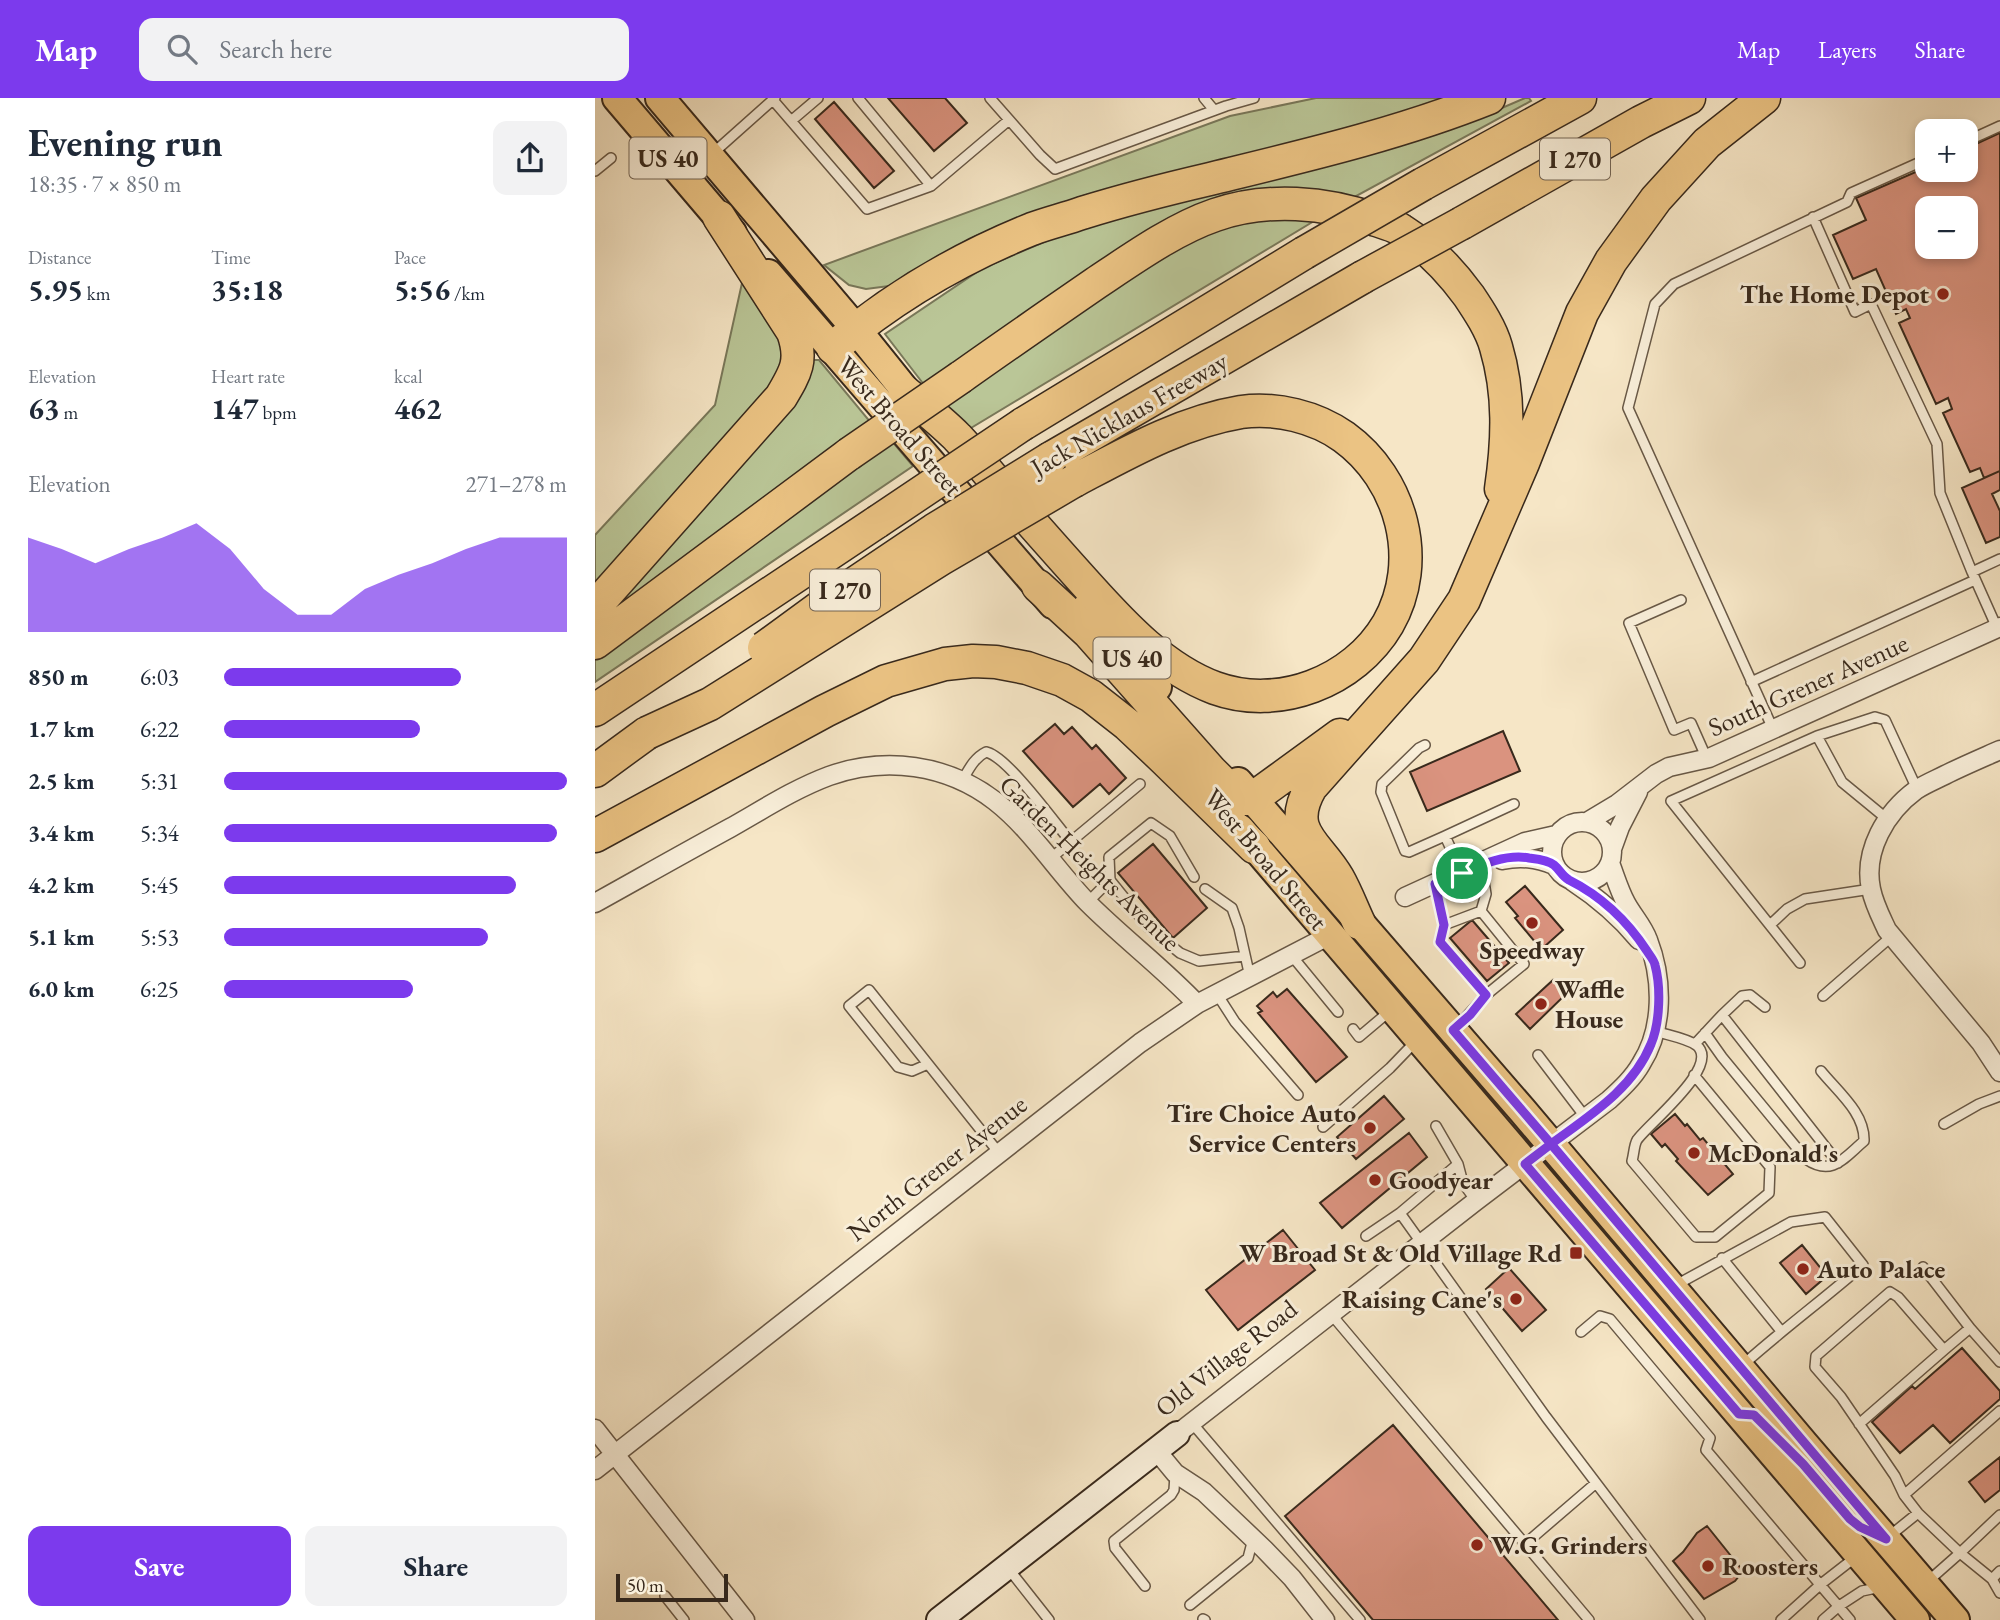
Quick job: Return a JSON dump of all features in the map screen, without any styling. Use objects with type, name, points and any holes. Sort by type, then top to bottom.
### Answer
[{"type":"highway","points":[[844,338],[879,311],[952,267],[1034,228],[1140,195],[1331,148],[1447,115],[1489,98]]},
{"type":"highway","name":"Jack Nicklaus Freeway","points":[[595,710],[1023,424],[1304,253],[1580,98]]},
{"type":"highway","name":"Jack Nicklaus Freeway","points":[[595,771],[848,587],[1051,458],[1363,276],[1640,122],[1689,98]]},
{"type":"highway","points":[[1359,923],[1338,877],[1308,839],[1302,826],[1301,810],[1304,799],[1311,787],[1424,660],[1464,600],[1582,313],[1611,261],[1656,199],[1707,144],[1764,98]]},
{"type":"highway","points":[[595,643],[849,454],[1147,249],[1213,215],[1282,203],[1354,212],[1399,228],[1429,250],[1453,274],[1477,308],[1496,344],[1506,389],[1505,460],[1495,528]]},
{"type":"highway","points":[[595,607],[781,397],[793,378],[799,360],[793,332],[719,218]]},
{"type":"highway","points":[[642,736],[710,704],[941,559],[1074,481],[1166,434],[1243,412],[1278,412],[1307,418],[1333,429],[1357,447],[1389,486],[1403,531],[1404,578],[1387,625],[1363,654],[1334,677],[1311,688],[1287,695],[1258,697],[1215,688],[1178,669],[1128,631],[956,436],[905,391]]},
{"type":"highway","points":[[1038,586],[1088,632],[1240,799],[1252,799],[1392,696]]},
{"type":"highway","points":[[595,836],[825,711],[886,681],[945,664],[972,661],[1027,668],[1062,680],[1091,696],[1128,725],[1254,846]]},
{"type":"main road","name":"West Broad Street","points":[[617,98],[719,218],[844,338],[905,391],[1955,1620]]},
{"type":"main road","name":"West Broad Street","points":[[660,98],[709,157],[844,338],[1038,586],[1392,1009],[1915,1620]]},
{"type":"main road","points":[[1739,1414],[1754,1415],[1803,1464],[1850,1519],[1860,1527],[1886,1539]]},
{"type":"main road","points":[[1859,1555],[1870,1555],[1882,1560],[1937,1620]]},
{"type":"street","name":"South Grener Avenue","points":[[1587,822],[1669,767],[1707,759],[1999,628]]},
{"type":"street","points":[[2000,750],[1917,789],[1879,832],[1874,845],[1870,881],[1878,911],[1892,936],[1981,1043],[2000,1072]]},
{"type":"street","name":"Garden Heights Avenue","points":[[595,903],[827,777],[871,766],[917,767],[962,780],[995,801],[1009,813],[1088,902],[1197,1004]]},
{"type":"street","name":"South Grener Avenue","points":[[1611,856],[1620,827],[1639,789]]},
{"type":"street","points":[[1551,1144],[1609,1100],[1627,1082],[1652,1043],[1658,1018],[1655,964],[1640,922],[1626,905],[1607,834],[1600,827],[1587,822],[1572,823],[1563,828],[1556,835],[1551,856],[1560,874],[1597,898],[1620,918],[1655,964]]},
{"type":"street","points":[[1405,897],[1525,842],[1556,835]]},
{"type":"street","points":[[1573,881],[1589,882],[1599,877],[1606,871],[1611,856]]},
{"type":"street","points":[[1481,864],[1525,857],[1554,865]]},
{"type":"street","name":"North Grener Avenue","points":[[595,1470],[1140,1043],[1197,1004],[1330,935]]},
{"type":"street","name":"Old Village Road","points":[[939,1620],[1551,1144]]},
{"type":"street","points":[[595,1429],[745,1620]]},
{"type":"street","points":[[1156,1450],[1175,1473],[1204,1492],[1292,1578],[1325,1620]]},
{"type":"lane","points":[[791,121],[818,98]]},
{"type":"lane","points":[[858,98],[931,186]]},
{"type":"lane","points":[[990,98],[1055,169],[1214,110],[1254,98]]},
{"type":"lane","points":[[1204,98],[1214,110]]},
{"type":"lane","points":[[709,157],[774,99],[867,209],[931,186],[1009,120]]},
{"type":"lane","points":[[1978,136],[2000,126]]},
{"type":"lane","points":[[595,171],[611,158]]},
{"type":"lane","points":[[1773,729],[1629,408],[1655,304],[1674,284],[1847,202],[1851,193],[1915,164]]},
{"type":"lane","points":[[1813,218],[1855,312],[1871,304],[1937,444],[1940,493],[1973,576],[1999,628]]},
{"type":"lane","points":[[1751,682],[1973,576],[2000,559]]},
{"type":"lane","points":[[1681,600],[1629,624],[1674,730],[1692,723],[1707,759]]},
{"type":"lane","points":[[1800,962],[1671,801],[1817,736],[1875,717],[1885,720],[1917,789]]},
{"type":"lane","points":[[1817,736],[1842,782],[1888,819]]},
{"type":"lane","points":[[1425,745],[1382,784],[1381,792],[1407,852],[1514,804]]},
{"type":"lane","points":[[962,780],[979,755],[986,752],[996,756],[1011,770],[1071,842]]},
{"type":"lane","points":[[1050,859],[1140,784]]},
{"type":"lane","points":[[1194,877],[1170,835],[1151,823],[1109,857],[1110,880],[1148,927],[1180,953],[1199,961],[1245,956]]},
{"type":"lane","points":[[1445,836],[1462,873]]},
{"type":"lane","points":[[1481,864],[1486,894],[1481,911]]},
{"type":"lane","points":[[1088,902],[1110,880]]},
{"type":"lane","points":[[1435,884],[1444,925],[1440,942],[1486,995]]},
{"type":"lane","points":[[1205,889],[1232,908],[1249,977]]},
{"type":"lane","points":[[1770,926],[1787,909],[1805,899],[1871,889]]},
{"type":"lane","points":[[1444,925],[1481,911]]},
{"type":"lane","points":[[1453,1030],[1486,995],[1524,964],[1481,911]]},
{"type":"lane","points":[[1823,996],[1892,936]]},
{"type":"lane","points":[[1292,956],[1338,1012]]},
{"type":"lane","points":[[928,1064],[912,1071],[898,1067],[849,1006],[869,990],[999,1153]]},
{"type":"lane","points":[[1217,994],[1235,1022],[1298,1095]]},
{"type":"lane","points":[[1695,1044],[1742,996],[1750,995],[1765,1007]]},
{"type":"lane","points":[[1353,1030],[1359,1037],[1392,1009]]},
{"type":"lane","points":[[1722,1015],[1838,1163]]},
{"type":"lane","points":[[1655,1031],[1695,1044],[1701,1051],[1703,1060],[1694,1074],[1685,1090],[1636,1142],[1632,1161],[1696,1237],[1715,1237],[1769,1193],[1770,1167],[1694,1074]]},
{"type":"lane","points":[[1705,1034],[1721,1057],[1806,1158],[1816,1166],[1826,1167],[1838,1163],[1864,1141],[1864,1127],[1857,1114],[1821,1071]]},
{"type":"lane","points":[[1323,1127],[1390,1068],[1418,1038]]},
{"type":"lane","points":[[1538,1055],[1586,1118]]},
{"type":"lane","points":[[1944,1124],[1979,1104],[2000,1096]]},
{"type":"lane","points":[[1436,1126],[1458,1164],[1463,1183],[1476,1201]]},
{"type":"lane","points":[[1366,1236],[1400,1213],[1458,1164]]},
{"type":"lane","points":[[1400,1213],[1546,1417],[1700,1620]]},
{"type":"lane","points":[[1671,1287],[1791,1222],[1825,1217],[1863,1265],[1740,1368]]},
{"type":"lane","points":[[1723,1258],[1781,1331]]},
{"type":"lane","points":[[1923,1267],[2000,1362]]},
{"type":"lane","points":[[1944,1350],[1898,1297],[1890,1292],[1816,1356],[1815,1367],[1841,1397],[1918,1513],[1959,1553],[1992,1579],[2000,1593]]},
{"type":"lane","points":[[1331,1314],[1588,1620]]},
{"type":"lane","points":[[1581,1332],[1599,1317],[1610,1319],[1710,1438],[1706,1450],[1850,1620]]},
{"type":"lane","points":[[1859,1424],[1970,1328]]},
{"type":"lane","points":[[1904,1495],[2000,1411]]},
{"type":"lane","points":[[1184,1429],[1360,1620]]},
{"type":"lane","points":[[1145,1586],[1115,1548],[1114,1541],[1171,1495],[1175,1473]]},
{"type":"lane","points":[[1525,1544],[1596,1483]]},
{"type":"lane","points":[[1886,1539],[1918,1513]]},
{"type":"lane","points":[[1925,1584],[2000,1515]]},
{"type":"lane","points":[[1191,1605],[1248,1558],[1253,1539]]},
{"type":"lane","points":[[1781,1620],[1859,1555]]},
{"type":"lane","points":[[1007,1566],[1049,1620]]},
{"type":"lane","points":[[1992,1579],[2000,1572]]},
{"type":"lane","points":[[1823,1620],[1862,1591],[1886,1586]]},
{"type":"lane","points":[[665,1596],[684,1620]]},
{"type":"green space","points":[[1316,98],[1473,98],[1224,163],[1083,196],[969,239],[889,286],[866,289],[849,285],[824,265],[1230,116]]},
{"type":"green space","points":[[1525,98],[1531,101],[1349,200],[1258,194],[925,386],[885,334],[983,268],[1051,239],[1158,202],[1420,139],[1467,123]]},
{"type":"green space","points":[[1247,214],[1324,215],[966,431],[942,403],[1152,254]]},
{"type":"green space","points":[[744,274],[780,329],[786,359],[775,389],[595,589],[595,535],[715,405]]},
{"type":"green space","points":[[811,360],[819,360],[872,424],[606,620],[600,614]]},
{"type":"green space","points":[[891,440],[913,466],[595,682],[595,651]]},
{"type":"building","points":[[888,98],[945,98],[967,123],[934,151]]},
{"type":"building","points":[[834,102],[894,171],[874,188],[815,119]]},
{"type":"building","name":"The Home Depot","points":[[2000,133],[2000,471],[1984,478],[1980,468],[1970,472],[1943,413],[1952,409],[1948,398],[1936,404],[1899,323],[1910,318],[1906,309],[1896,314],[1876,269],[1853,279],[1833,235],[1866,220],[1856,198],[1915,172],[1915,182],[1978,182],[1978,143]]},
{"type":"building","points":[[2000,471],[2000,490],[1992,494],[2000,511],[2000,537],[1986,543],[1962,488]]},
{"type":"building","points":[[1055,724],[1064,734],[1072,727],[1092,749],[1096,745],[1126,778],[1109,794],[1100,784],[1073,807],[1023,751]]},
{"type":"building","points":[[1503,731],[1520,771],[1427,811],[1410,772]]},
{"type":"building","points":[[1153,844],[1207,908],[1173,938],[1118,873]]},
{"type":"building","points":[[1525,886],[1563,930],[1544,947],[1538,940],[1535,942],[1515,918],[1518,916],[1506,902]]},
{"type":"building","points":[[1472,920],[1509,963],[1487,981],[1450,938]]},
{"type":"building","name":"Waffle House","points":[[1553,980],[1566,994],[1530,1029],[1516,1014]]},
{"type":"building","points":[[1287,989],[1347,1057],[1316,1082],[1258,1013],[1262,1011],[1257,1006],[1273,992],[1277,997]]},
{"type":"building","name":"Tire Choice Auto Service Centers","points":[[1384,1096],[1404,1119],[1356,1159],[1337,1137]]},
{"type":"building","name":"McDonald's","points":[[1675,1114],[1700,1140],[1703,1138],[1733,1174],[1708,1195],[1676,1161],[1678,1159],[1665,1144],[1662,1147],[1651,1134]]},
{"type":"building","name":"Goodyear","points":[[1409,1133],[1427,1157],[1342,1228],[1320,1203]]},
{"type":"building","points":[[1283,1230],[1315,1270],[1238,1330],[1206,1290]]},
{"type":"building","name":"Auto Palace","points":[[1802,1245],[1827,1276],[1806,1294],[1780,1263]]},
{"type":"building","name":"Raising Cane's","points":[[1509,1268],[1546,1310],[1522,1331],[1486,1289]]},
{"type":"building","points":[[1962,1348],[2000,1391],[2000,1399],[1950,1443],[1933,1425],[1900,1453],[1872,1422],[1912,1386],[1915,1389]]},
{"type":"building","points":[[1393,1425],[1558,1620],[1373,1620],[1285,1516]]},
{"type":"building","points":[[2000,1457],[2000,1490],[1985,1502],[1969,1482]]},
{"type":"building","name":"Roosters","points":[[1707,1526],[1743,1571],[1735,1581],[1704,1599],[1673,1561],[1697,1533]]},
{"type":"place","name":"The Home Depot","points":[[1943,294]]},
{"type":"place","name":"Speedway","points":[[1532,923]]},
{"type":"place","name":"Waffle House","points":[[1541,1004]]},
{"type":"place","name":"Tire Choice Auto Service Centers","points":[[1370,1128]]},
{"type":"place","name":"McDonald's","points":[[1694,1153]]},
{"type":"place","name":"Goodyear","points":[[1375,1180]]},
{"type":"place","name":"W Broad St & Old Village Rd","points":[[1576,1253]]},
{"type":"place","name":"Auto Palace","points":[[1803,1269]]},
{"type":"place","name":"Raising Cane's","points":[[1516,1299]]},
{"type":"place","name":"W.G. Grinders","points":[[1477,1545]]},
{"type":"place","name":"Roosters","points":[[1708,1566]]},
{"type":"route","points":[[1462,873],[1435,884],[1444,925],[1440,942],[1486,995],[1453,1030],[1551,1144],[1525,1164],[1739,1414],[1754,1415],[1803,1464],[1850,1519],[1860,1527],[1886,1539],[1551,1144],[1609,1100],[1641,1064],[1652,1043],[1658,1018],[1655,964],[1620,918],[1597,898],[1560,874],[1554,865],[1525,857],[1510,858],[1481,864],[1462,873]]}]
